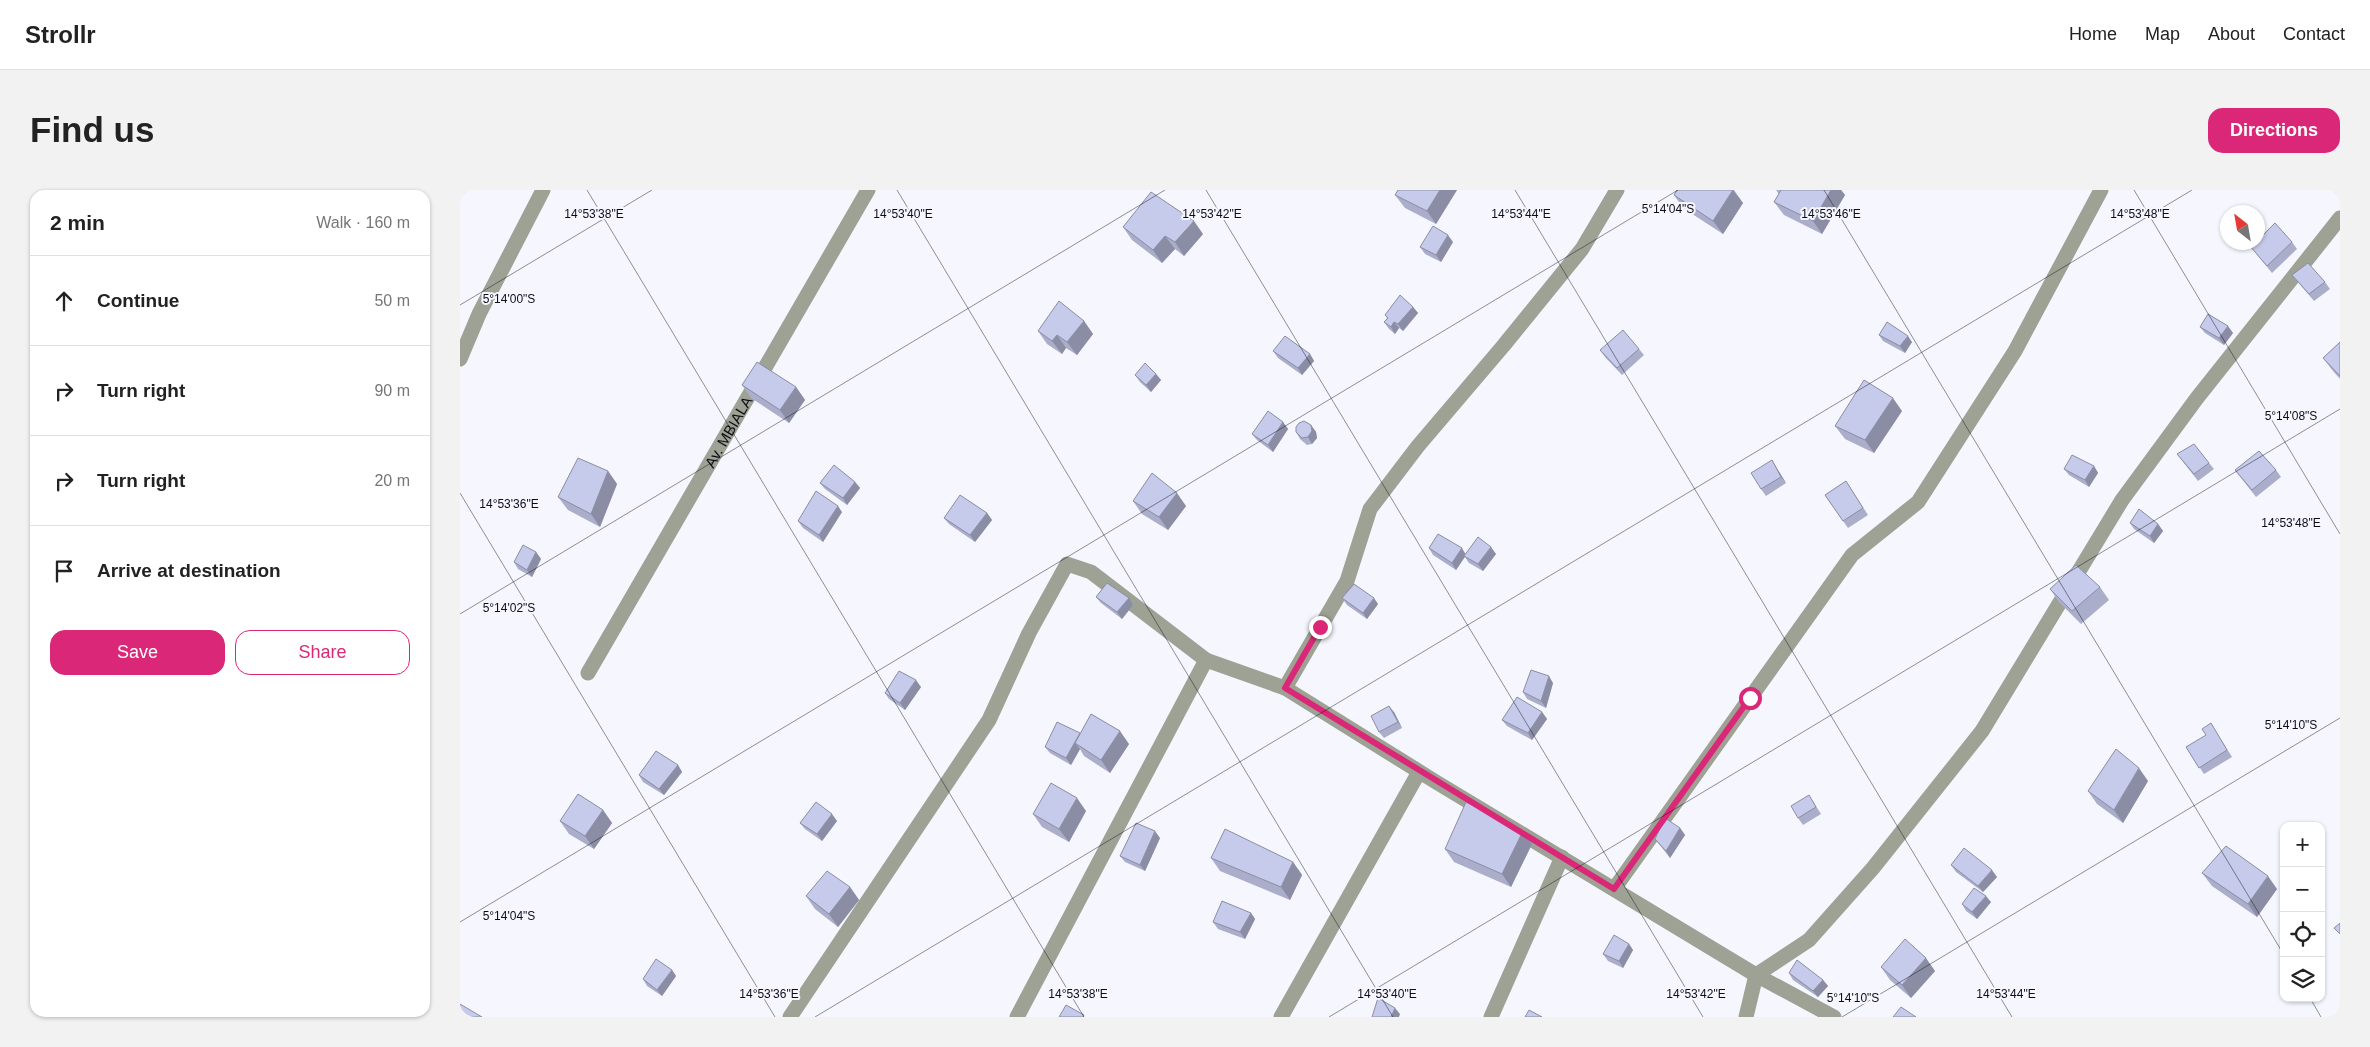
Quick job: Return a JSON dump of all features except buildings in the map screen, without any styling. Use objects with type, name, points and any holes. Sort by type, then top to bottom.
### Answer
[{"type":"street","points":[[460,359],[479,314],[543,190]]},
{"type":"street","name":"Av. MBIALA","points":[[588,673],[868,190]]},
{"type":"street","points":[[1285,688],[1347,581],[1370,510],[1418,446],[1582,249],[1617,190]]},
{"type":"street","points":[[1614,889],[1852,555],[1918,502],[2015,351],[2102,190]]},
{"type":"street","points":[[1746,1017],[1756,975],[1809,940],[1873,868],[1982,731],[2122,500],[2197,398],[2340,218]]},
{"type":"street","points":[[790,1017],[989,720],[1029,633],[1067,564],[1091,572],[1206,660],[1285,688],[1419,772],[1756,975],[1832,1017]]},
{"type":"street","points":[[1017,1017],[1206,660]]},
{"type":"street","points":[[1281,1017],[1419,772]]},
{"type":"street","points":[[1491,1017],[1562,857]]},
{"type":"route","points":[[1320,627],[1285,688],[1614,889],[1750,698]]}]
